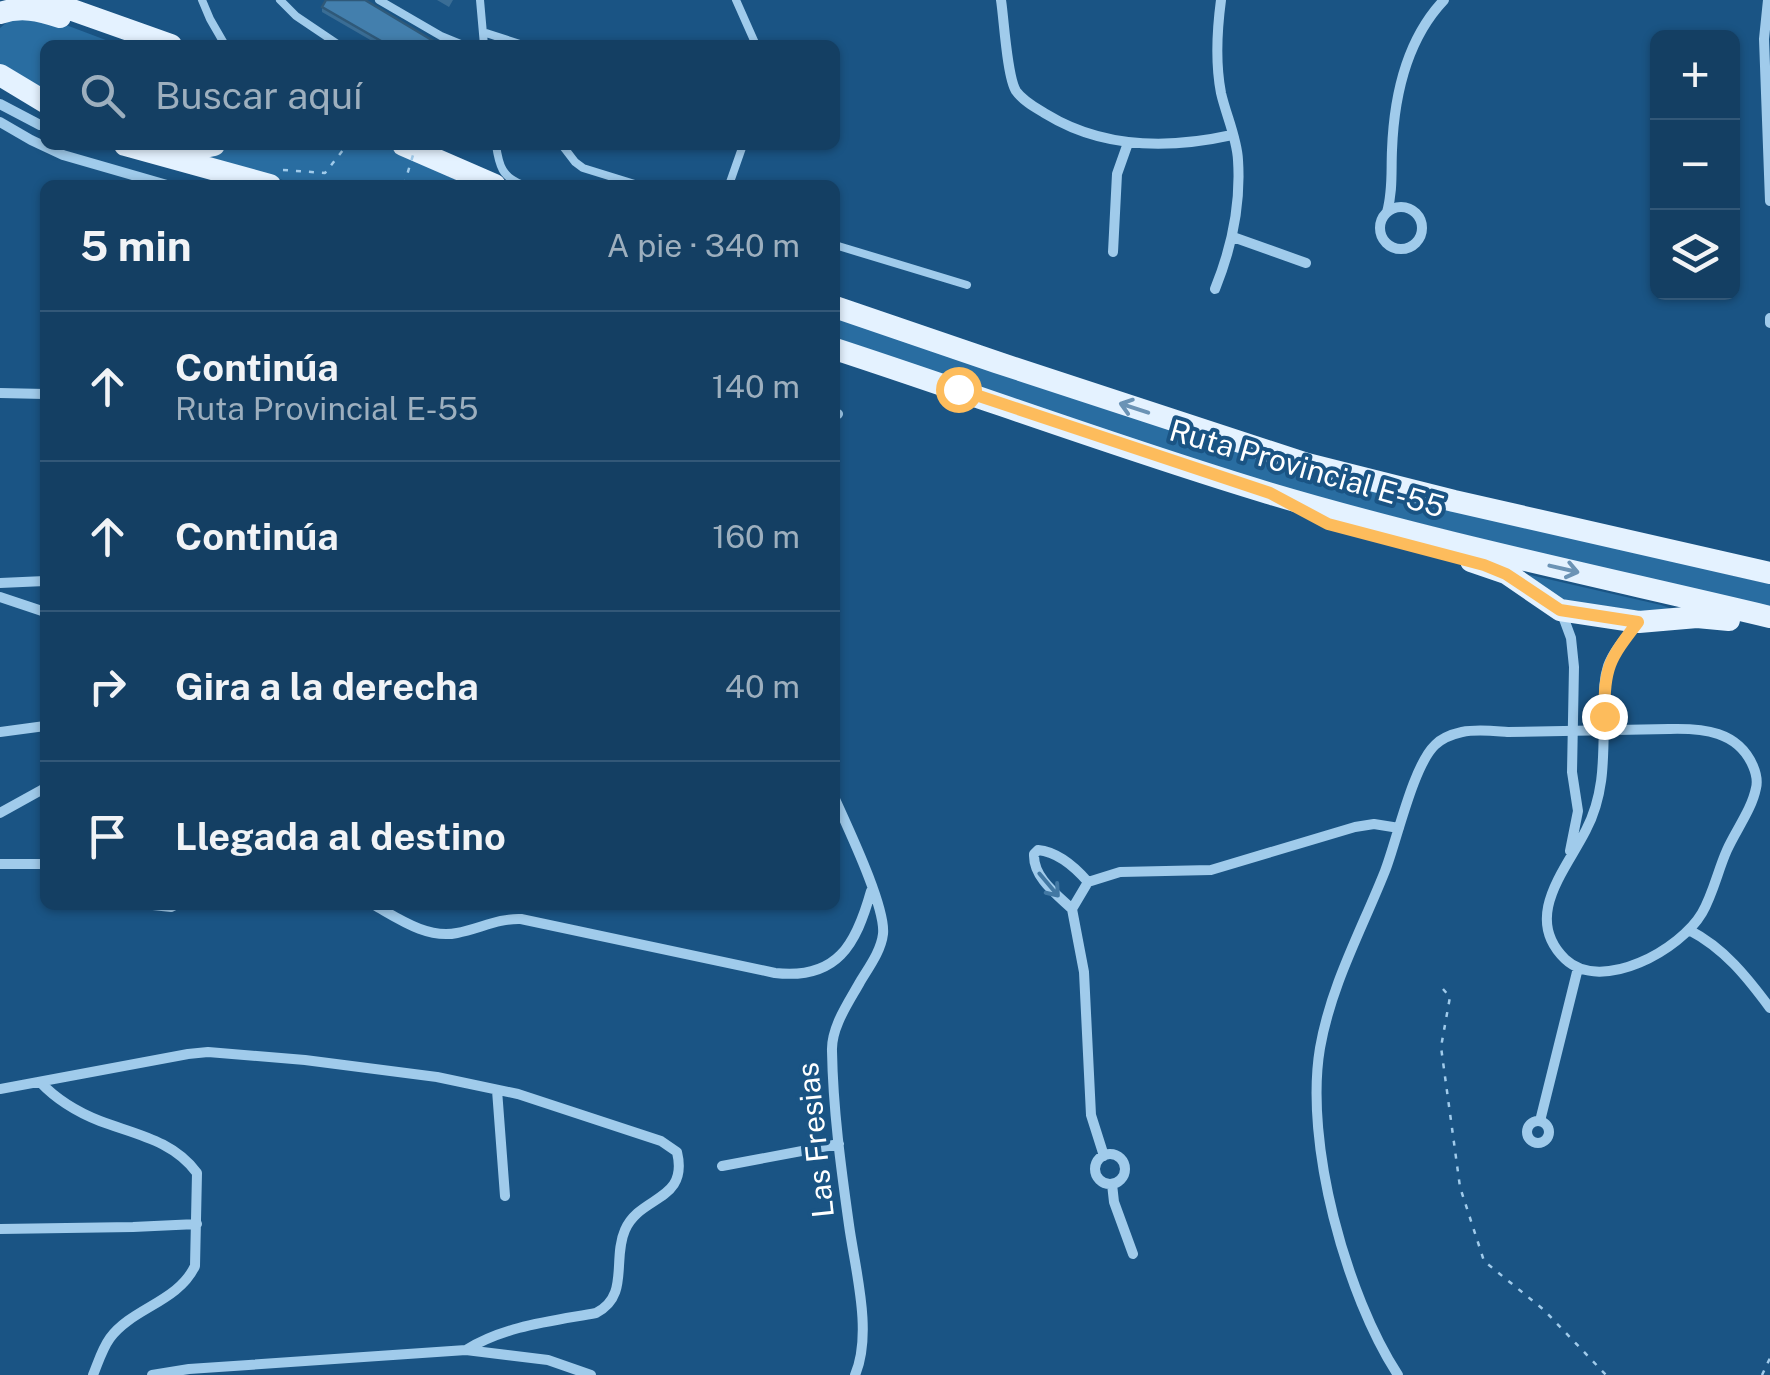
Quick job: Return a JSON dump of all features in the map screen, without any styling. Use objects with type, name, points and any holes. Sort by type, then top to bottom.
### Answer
[{"type":"main road","points":[[44,0],[155,40]]},
{"type":"main road","points":[[0,13],[32,9],[80,24],[109,24]]},
{"type":"main road","points":[[0,75],[40,99]]},
{"type":"main road","points":[[0,89],[40,112]]},
{"type":"main road","points":[[150,150],[275,177]]},
{"type":"main road","points":[[421,150],[497,173]]},
{"type":"main road","name":"Ruta Provincial E-55","points":[[840,308],[1275,455],[1770,573]]},
{"type":"main road","name":"Ruta Provincial E-55","points":[[840,350],[1270,493],[1390,527],[1770,617]]},
{"type":"main road","points":[[1270,493],[1328,524],[1462,558],[1506,574],[1560,610],[1638,622],[1712,617],[1770,629]]},
{"type":"street","points":[[1001,0],[1013,85],[1044,113],[1081,132],[1128,143],[1172,145],[1232,135]]},
{"type":"street","points":[[1215,288],[1233,236],[1238,171],[1237,150],[1220,89],[1221,0]]},
{"type":"street","points":[[1396,202],[1414,211],[1422,223],[1420,238],[1403,250],[1390,246],[1381,236],[1380,223],[1396,202],[1392,147],[1400,82],[1426,24],[1444,0]]},
{"type":"street","points":[[1768,0],[1764,40],[1770,201]]},
{"type":"street","points":[[0,104],[40,124]]},
{"type":"street","points":[[0,122],[40,144]]},
{"type":"street","points":[[1113,252],[1117,174],[1128,143]]},
{"type":"street","points":[[52,150],[149,180]]},
{"type":"street","points":[[1233,236],[1306,264]]},
{"type":"street","points":[[0,393],[40,394]]},
{"type":"street","points":[[0,583],[40,581]]},
{"type":"street","points":[[0,597],[40,610]]},
{"type":"street","points":[[1560,610],[1573,648],[1572,772],[1578,811],[1568,860]]},
{"type":"street","points":[[1398,1375],[1365,1312],[1340,1239],[1321,1151],[1317,1082],[1320,1049],[1338,983],[1420,769],[1438,742],[1464,731],[1508,732],[1670,729],[1700,729],[1729,738],[1749,757],[1757,786],[1701,914],[1690,930],[1631,966],[1614,972],[1593,972],[1578,968],[1555,947],[1546,920],[1556,882],[1591,819],[1603,778],[1606,674],[1616,651],[1638,622]]},
{"type":"street","points":[[0,732],[40,727]]},
{"type":"street","points":[[1572,772],[1579,783],[1588,786],[1603,778]]},
{"type":"street","points":[[0,813],[40,791]]},
{"type":"street","name":"Las Fresias","points":[[840,811],[872,888],[884,932],[844,1009],[832,1046],[838,1144],[863,1342],[856,1375]]},
{"type":"street","points":[[1072,909],[1088,882],[1120,872],[1210,870],[1355,828],[1374,824],[1399,828]]},
{"type":"street","points":[[1088,882],[1052,852],[1038,850],[1034,854],[1032,860],[1041,877],[1072,909],[1084,972],[1091,1114],[1104,1156]]},
{"type":"street","points":[[0,864],[40,864]]},
{"type":"street","points":[[383,910],[421,930],[441,935],[508,918],[521,919],[795,975],[826,967],[846,950],[856,935],[872,888]]},
{"type":"street","points":[[1690,930],[1720,949],[1770,1008]]},
{"type":"street","points":[[1540,1121],[1578,968]]},
{"type":"street","points":[[0,1089],[208,1052],[306,1060],[418,1074],[518,1094],[670,1145],[677,1152],[680,1164],[674,1186],[629,1222],[623,1234],[618,1289],[606,1308],[512,1331],[466,1350]]},
{"type":"street","points":[[40,1082],[72,1108],[144,1134],[197,1172],[197,1224],[191,1274],[167,1297],[118,1329],[102,1351],[93,1375]]},
{"type":"street","points":[[497,1090],[505,1196]]},
{"type":"street","points":[[722,1166],[838,1144]]},
{"type":"street","points":[[1113,1155],[1124,1164],[1122,1178],[1112,1184],[1101,1180],[1096,1172],[1097,1163],[1104,1156],[1113,1155]]},
{"type":"street","points":[[1112,1184],[1114,1202],[1133,1254]]},
{"type":"street","points":[[0,1229],[197,1224]]},
{"type":"street","points":[[152,1375],[189,1368],[466,1350],[548,1360],[591,1375]]},
{"type":"lane","points":[[0,13],[13,0]]},
{"type":"lane","points":[[202,0],[222,40]]},
{"type":"lane","points":[[280,0],[332,40]]},
{"type":"lane","points":[[379,0],[451,40]]},
{"type":"lane","points":[[480,0],[484,40]]},
{"type":"lane","points":[[736,0],[754,40]]},
{"type":"lane","points":[[483,32],[508,40]]},
{"type":"lane","points":[[566,150],[583,168],[622,180]]},
{"type":"lane","points":[[730,180],[741,150]]},
{"type":"lane","points":[[840,247],[967,285]]},
{"type":"path","points":[[275,177],[326,173],[343,150]]},
{"type":"path","points":[[406,180],[414,150]]},
{"type":"path","points":[[1443,989],[1450,997],[1442,1047],[1460,1187],[1484,1261],[1544,1310],[1606,1375]]},
{"type":"path","points":[[1762,1375],[1770,1358]]},
{"type":"shaded area","points":[[14,16],[58,22],[106,40],[40,40],[40,93],[0,67],[0,28]]},
{"type":"shaded area","points":[[222,150],[393,150],[456,180],[283,180],[203,158]]},
{"type":"shaded area","points":[[840,318],[1770,584],[1770,608],[1654,582],[1279,488],[840,343]]},
{"type":"shaded area","points":[[1530,575],[1672,609],[1648,612],[1564,601]]},
{"type":"building","points":[[326,0],[365,0],[432,40],[379,40],[322,7]]},
{"type":"route","points":[[958,389],[1270,493],[1328,524],[1484,565],[1506,574],[1560,610],[1638,622],[1610,662],[1604,685],[1604,716]]}]
